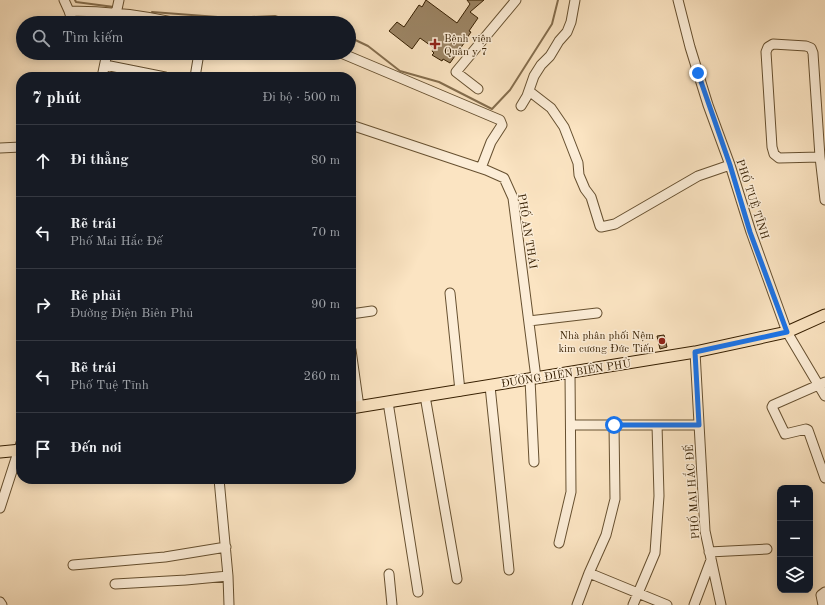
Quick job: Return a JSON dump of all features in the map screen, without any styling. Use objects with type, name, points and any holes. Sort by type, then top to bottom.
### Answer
[{"type":"main road","name":"ĐƯỜNG ĐIỆN BIÊN PHỦ","points":[[356,407],[695,352],[787,332],[825,315]]},
{"type":"main road","points":[[0,452],[16,449]]},
{"type":"street","points":[[64,0],[71,16]]},
{"type":"street","points":[[115,16],[119,0]]},
{"type":"street","points":[[478,89],[456,72],[516,0]]},
{"type":"street","points":[[521,106],[529,91],[534,76],[567,32],[571,22],[575,0]]},
{"type":"street","name":"PHỐ TUỆ TĨNH","points":[[678,0],[690,47],[708,105],[730,165],[750,232],[787,332],[822,383],[825,396]]},
{"type":"street","points":[[69,11],[98,11],[110,16]]},
{"type":"street","points":[[820,157],[779,158],[774,154],[772,147],[766,52],[768,46],[773,44],[806,46],[811,48],[813,53],[820,157],[825,200]]},
{"type":"street","points":[[356,59],[500,120],[502,125],[491,142],[481,168]]},
{"type":"street","points":[[103,72],[106,60]]},
{"type":"street","points":[[196,72],[197,60]]},
{"type":"street","points":[[105,65],[140,72]]},
{"type":"street","points":[[529,91],[551,108],[564,127],[578,163],[579,174],[585,189],[591,197],[601,227],[614,224],[698,176],[730,165]]},
{"type":"street","name":"PHỐ AN THÁI","points":[[356,126],[481,168],[504,178],[513,198],[529,321],[533,379],[534,462]]},
{"type":"street","points":[[0,148],[16,147]]},
{"type":"street","points":[[450,293],[460,391]]},
{"type":"street","points":[[356,313],[372,311]]},
{"type":"street","points":[[529,321],[598,313]]},
{"type":"street","name":"PHỐ MAI HẮC ĐẾ","points":[[695,352],[705,531],[721,605]]},
{"type":"street","points":[[559,543],[571,492],[570,373]]},
{"type":"street","points":[[822,383],[773,405],[772,408],[785,434],[806,429],[808,430],[825,478]]},
{"type":"street","points":[[490,386],[508,570]]},
{"type":"street","points":[[425,396],[457,578]]},
{"type":"street","points":[[388,402],[418,592]]},
{"type":"street","points":[[571,425],[699,425]]},
{"type":"street","points":[[577,605],[606,535],[616,499],[614,425]]},
{"type":"street","points":[[633,605],[654,553],[659,496],[657,425]]},
{"type":"street","points":[[0,508],[16,460]]},
{"type":"street","points":[[220,484],[228,576],[228,605]]},
{"type":"street","points":[[73,565],[165,557],[226,548]]},
{"type":"street","points":[[694,605],[710,556],[767,549]]},
{"type":"street","points":[[589,573],[667,605]]},
{"type":"street","points":[[388,574],[392,605]]},
{"type":"street","points":[[115,584],[228,576]]},
{"type":"street","points":[[823,605],[821,595],[825,592]]},
{"type":"building","points":[[426,0],[457,23],[470,4],[467,0],[484,0],[470,12],[478,18],[469,31],[471,32],[467,39],[450,63],[443,59],[442,61],[432,55],[434,53],[432,51],[434,48],[420,38],[412,49],[389,31],[397,22],[404,27],[419,5],[422,7]]},
{"type":"building","name":"Nhà phân phối Nệm kim cương Đức Tiến","points":[[664,335],[667,347],[660,349],[657,336]]},
{"type":"waterway","points":[[75,0],[76,2],[114,7]]},
{"type":"waterway","points":[[356,40],[368,46],[400,71],[439,82],[492,109],[510,90],[552,24],[558,0]]},
{"type":"waterway","points":[[152,12],[205,16]]},
{"type":"place","name":"Bệnh viện Quân y 7","points":[[435,44]]},
{"type":"place","name":"Nhà phân phối Nệm kim cương Đức Tiến","points":[[662,341]]},
{"type":"route","points":[[614,425],[699,425],[695,352],[787,332],[750,232],[730,165],[698,73]]}]
